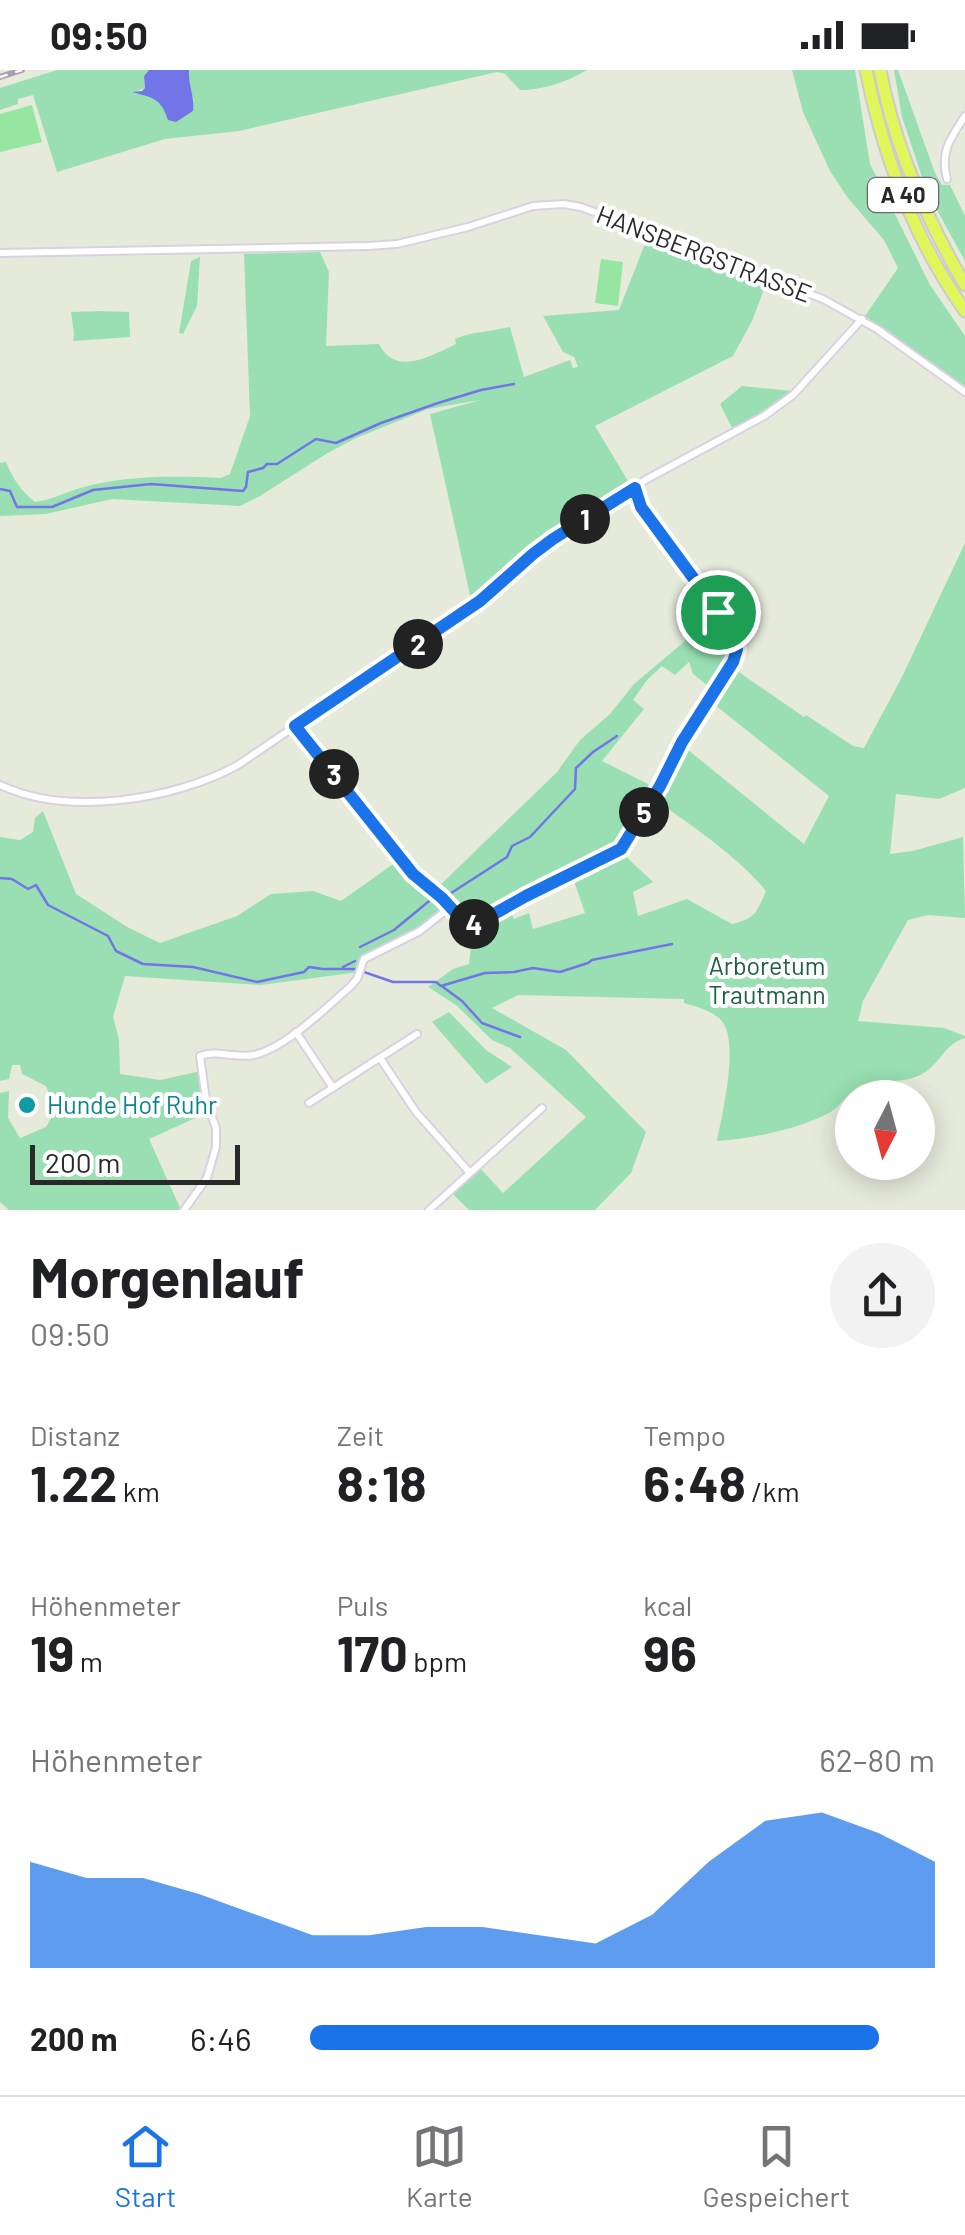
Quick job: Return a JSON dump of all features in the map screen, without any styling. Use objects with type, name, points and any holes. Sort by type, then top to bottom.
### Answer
[{"type":"highway","name":"A 40","points":[[866,70],[882,140],[907,206],[965,310]]},
{"type":"highway","name":"A 40","points":[[880,70],[906,168],[965,285]]},
{"type":"street","points":[[948,179],[943,163],[945,154],[965,116]]},
{"type":"street","name":"HANSBERGSTRASSE","points":[[0,253],[397,244],[533,206],[564,204],[602,214],[823,299],[862,319],[965,392]]},
{"type":"street","points":[[0,785],[22,793],[87,802],[148,796],[229,770],[480,601],[553,539],[793,395],[862,319]]},
{"type":"street","points":[[295,726],[413,874],[468,924],[478,923],[621,849],[733,662],[737,649],[733,632],[641,507],[635,488]]},
{"type":"street","points":[[186,1209],[207,1178],[216,1147],[216,1128],[206,1100],[200,1056],[253,1056],[274,1047],[350,988],[364,959],[420,931],[450,908]]},
{"type":"street","points":[[296,1032],[333,1088]]},
{"type":"street","points":[[309,1103],[417,1034]]},
{"type":"street","points":[[380,1058],[416,1112],[470,1173]]},
{"type":"street","points":[[429,1210],[542,1108]]},
{"type":"green space","points":[[57,70],[149,70],[144,76],[145,88],[135,92],[163,105],[194,101],[188,86],[189,70],[587,70],[555,84],[520,90],[505,74],[497,72],[239,131],[165,139],[57,172],[33,95],[0,110],[0,88]]},
{"type":"green space","points":[[792,70],[855,70],[870,164],[930,285],[965,336],[965,389],[865,316],[898,268],[884,240],[830,171],[803,112]]},
{"type":"green space","points":[[894,70],[898,70],[935,173],[942,185],[950,185],[965,216],[965,261],[927,192],[902,117]]},
{"type":"green space","points":[[32,105],[42,142],[0,152],[0,114]]},
{"type":"green space","points":[[646,241],[766,284],[752,321],[733,356],[595,426],[631,486],[552,537],[472,604],[430,414],[480,400],[428,409],[356,438],[240,506],[112,499],[46,514],[0,516],[0,463],[6,462],[18,484],[35,502],[115,481],[221,478],[230,474],[250,416],[244,254],[320,252],[329,272],[326,346],[379,344],[394,360],[414,361],[456,344],[455,339],[462,336],[510,327],[524,377],[570,360],[573,368],[578,367],[574,357],[563,352],[543,316],[619,310]]},
{"type":"green space","points":[[200,257],[197,306],[183,334],[179,333],[191,261]]},
{"type":"green space","points":[[601,259],[623,262],[618,306],[595,303]]},
{"type":"green space","points":[[71,312],[129,312],[130,337],[73,341]]},
{"type":"green space","points":[[742,386],[793,391],[733,430],[720,404]]},
{"type":"green space","name":"Arboretum Trautmann","points":[[965,543],[965,788],[939,799],[896,794],[890,854],[963,837],[965,918],[928,915],[908,920],[863,1001],[858,1021],[944,1028],[965,1038],[951,1045],[931,1068],[918,1076],[905,1080],[835,1080],[835,1109],[817,1119],[774,1132],[717,1141],[730,1059],[726,1029],[716,1016],[684,1003],[684,999],[518,995],[492,1008],[566,1050],[646,1132],[631,1173],[595,1210],[469,1210],[453,1194],[481,1169],[503,1193],[586,1117],[510,1048],[492,1040],[456,1005],[428,987],[453,969],[469,964],[473,930],[509,908],[514,919],[529,913],[533,929],[585,913],[572,875],[619,853],[653,882],[633,892],[638,916],[687,899],[732,924],[751,917],[766,891],[728,853],[653,798],[682,749],[687,749],[804,844],[829,796],[710,701],[733,668],[804,717],[853,746],[864,748]]},
{"type":"green space","points":[[716,615],[731,636],[733,652],[712,689],[693,674],[689,662],[675,675],[662,666],[633,700],[644,709],[602,761],[656,788],[618,849],[476,921],[463,920],[450,904],[420,929],[363,958],[359,972],[261,985],[125,976],[113,1017],[119,1039],[120,1074],[160,1080],[201,1071],[209,1112],[149,1139],[181,1210],[9,1210],[0,1202],[0,1093],[9,1091],[8,1118],[20,1138],[46,1127],[55,1111],[46,1086],[22,1074],[20,1065],[12,1065],[9,1079],[0,1081],[0,837],[20,840],[33,832],[35,818],[43,811],[76,894],[160,943],[237,916],[271,894],[313,891],[341,901],[396,862],[432,893],[557,772],[580,740],[610,714],[634,684]]},
{"type":"green space","points":[[449,1012],[486,1050],[512,1067],[486,1084],[432,1022]]},
{"type":"shaded area","points":[[149,70],[189,70],[193,111],[176,122],[168,120],[155,100],[132,92],[145,88],[144,76]]},
{"type":"waterway","points":[[0,489],[10,491],[17,507],[52,507],[93,490],[151,484],[243,491],[248,472],[277,464],[316,439],[336,443],[438,403],[514,384]]},
{"type":"waterway","points":[[445,897],[507,857],[512,846],[530,837],[575,789],[576,768],[617,736]]},
{"type":"waterway","points":[[0,878],[12,879],[28,889],[36,885],[48,905],[108,936],[116,951],[143,964],[193,967],[257,982],[304,972],[309,967],[356,969]]},
{"type":"waterway","points":[[360,947],[394,930],[434,897]]},
{"type":"waterway","points":[[364,972],[393,982],[436,982],[441,986],[485,973],[533,968],[560,972],[592,960],[672,944]]},
{"type":"waterway","points":[[343,967],[355,961]]},
{"type":"waterway","points":[[443,987],[482,1023],[520,1037]]},
{"type":"railway","points":[[0,77],[22,70]]},
{"type":"place","name":"Hunde Hof Ruhr","points":[[27,1105]]},
{"type":"route","points":[[635,488],[641,507],[718,612],[736,639],[733,662],[682,742],[625,845],[478,923],[463,922],[413,874],[295,726],[480,601],[553,539],[635,488]]}]
